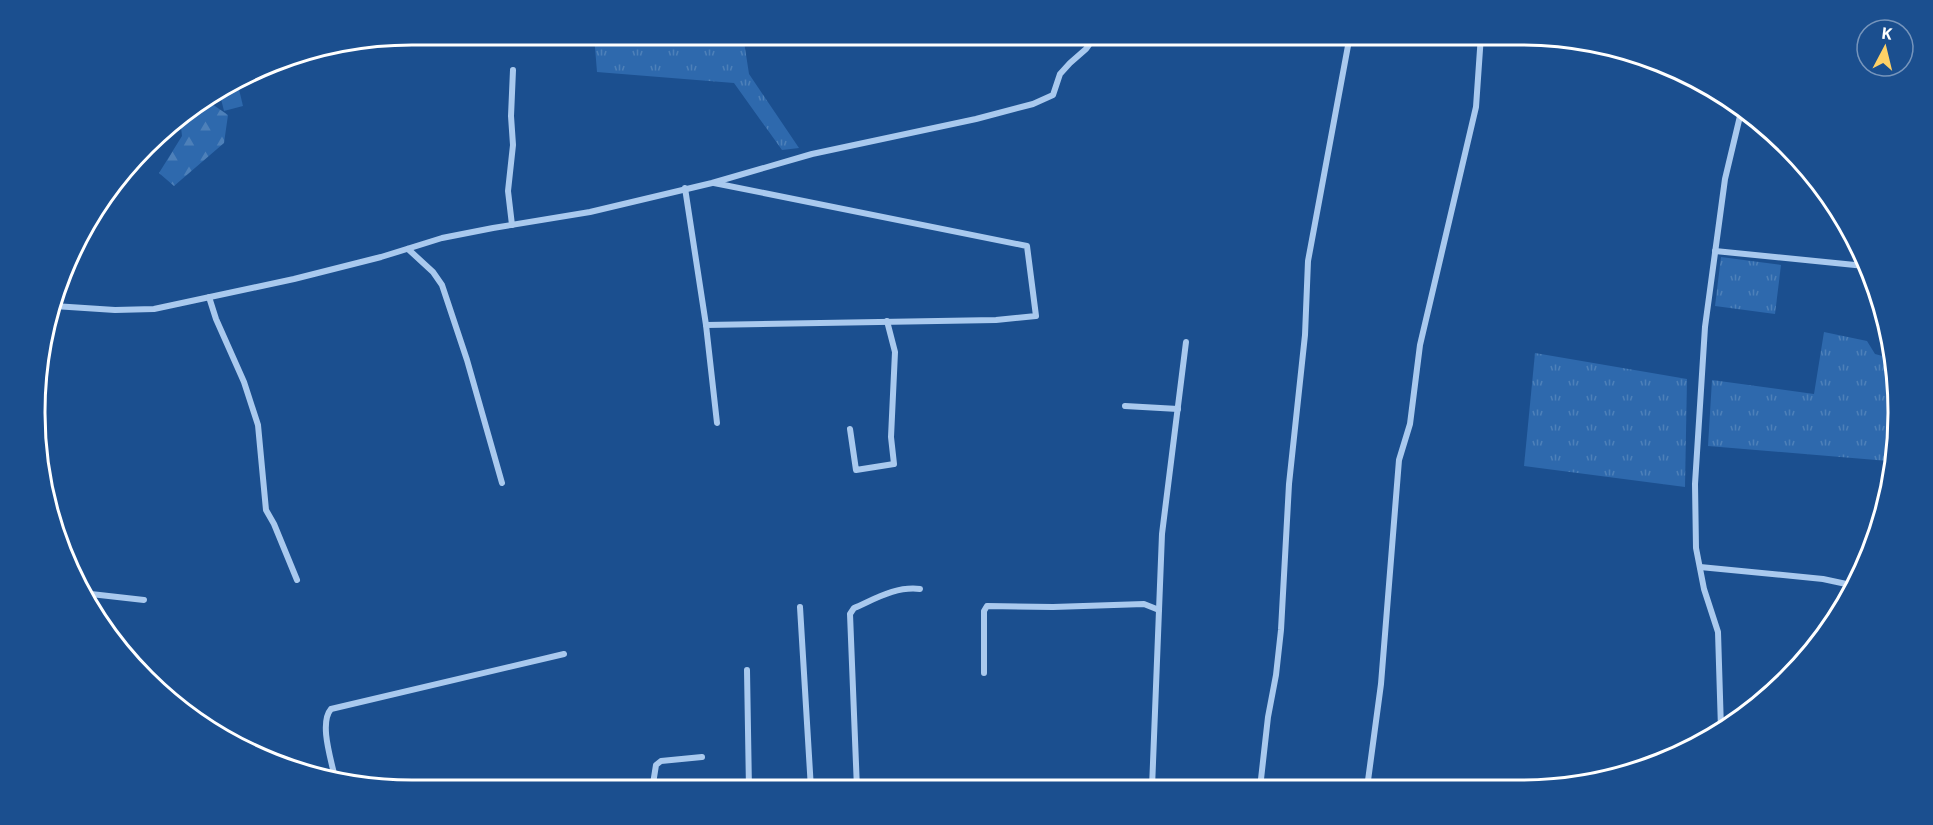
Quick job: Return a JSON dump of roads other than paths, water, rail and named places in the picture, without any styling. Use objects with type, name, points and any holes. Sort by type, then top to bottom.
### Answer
[{"type":"street","points":[[61,306],[116,310],[154,309],[294,279],[442,238],[590,212],[712,183],[812,154],[976,119],[1033,104],[1053,95],[1060,74],[1089,45]]},
{"type":"street","points":[[1261,780],[1281,630],[1289,484],[1305,335],[1308,261],[1348,45]]},
{"type":"street","points":[[1368,780],[1381,684],[1399,460],[1410,424],[1420,345],[1476,107],[1480,45]]},
{"type":"street","points":[[512,225],[508,191],[513,145],[511,116],[513,70]]},
{"type":"street","points":[[1721,721],[1718,632],[1704,589],[1696,548],[1695,484],[1705,327],[1725,179],[1740,118]]},
{"type":"street","points":[[706,326],[996,320],[1036,316],[1027,246],[712,183]]},
{"type":"street","points":[[685,188],[706,326],[717,423]]},
{"type":"street","points":[[408,249],[433,272],[442,285],[467,360],[502,483]]},
{"type":"street","points":[[1715,251],[1857,265]]},
{"type":"street","points":[[209,297],[216,319],[244,382],[258,425],[266,510],[297,580]]},
{"type":"street","points":[[850,429],[856,470],[894,464],[891,437],[895,352],[887,321]]},
{"type":"street","points":[[1152,780],[1162,534],[1186,342]]},
{"type":"street","points":[[1125,406],[1178,409]]},
{"type":"street","points":[[1700,567],[1823,579],[1845,584]]},
{"type":"street","points":[[857,780],[850,614],[854,608],[895,590],[920,589]]},
{"type":"street","points":[[93,594],[144,600]]},
{"type":"street","points":[[984,673],[983,619],[987,606],[1053,607],[1144,604],[1159,610]]},
{"type":"street","points":[[800,607],[810,780]]},
{"type":"street","points":[[334,771],[325,724],[326,715],[331,709],[564,654]]},
{"type":"street","points":[[747,670],[749,780]]},
{"type":"street","points":[[653,780],[656,765],[661,761],[702,757]]}]
